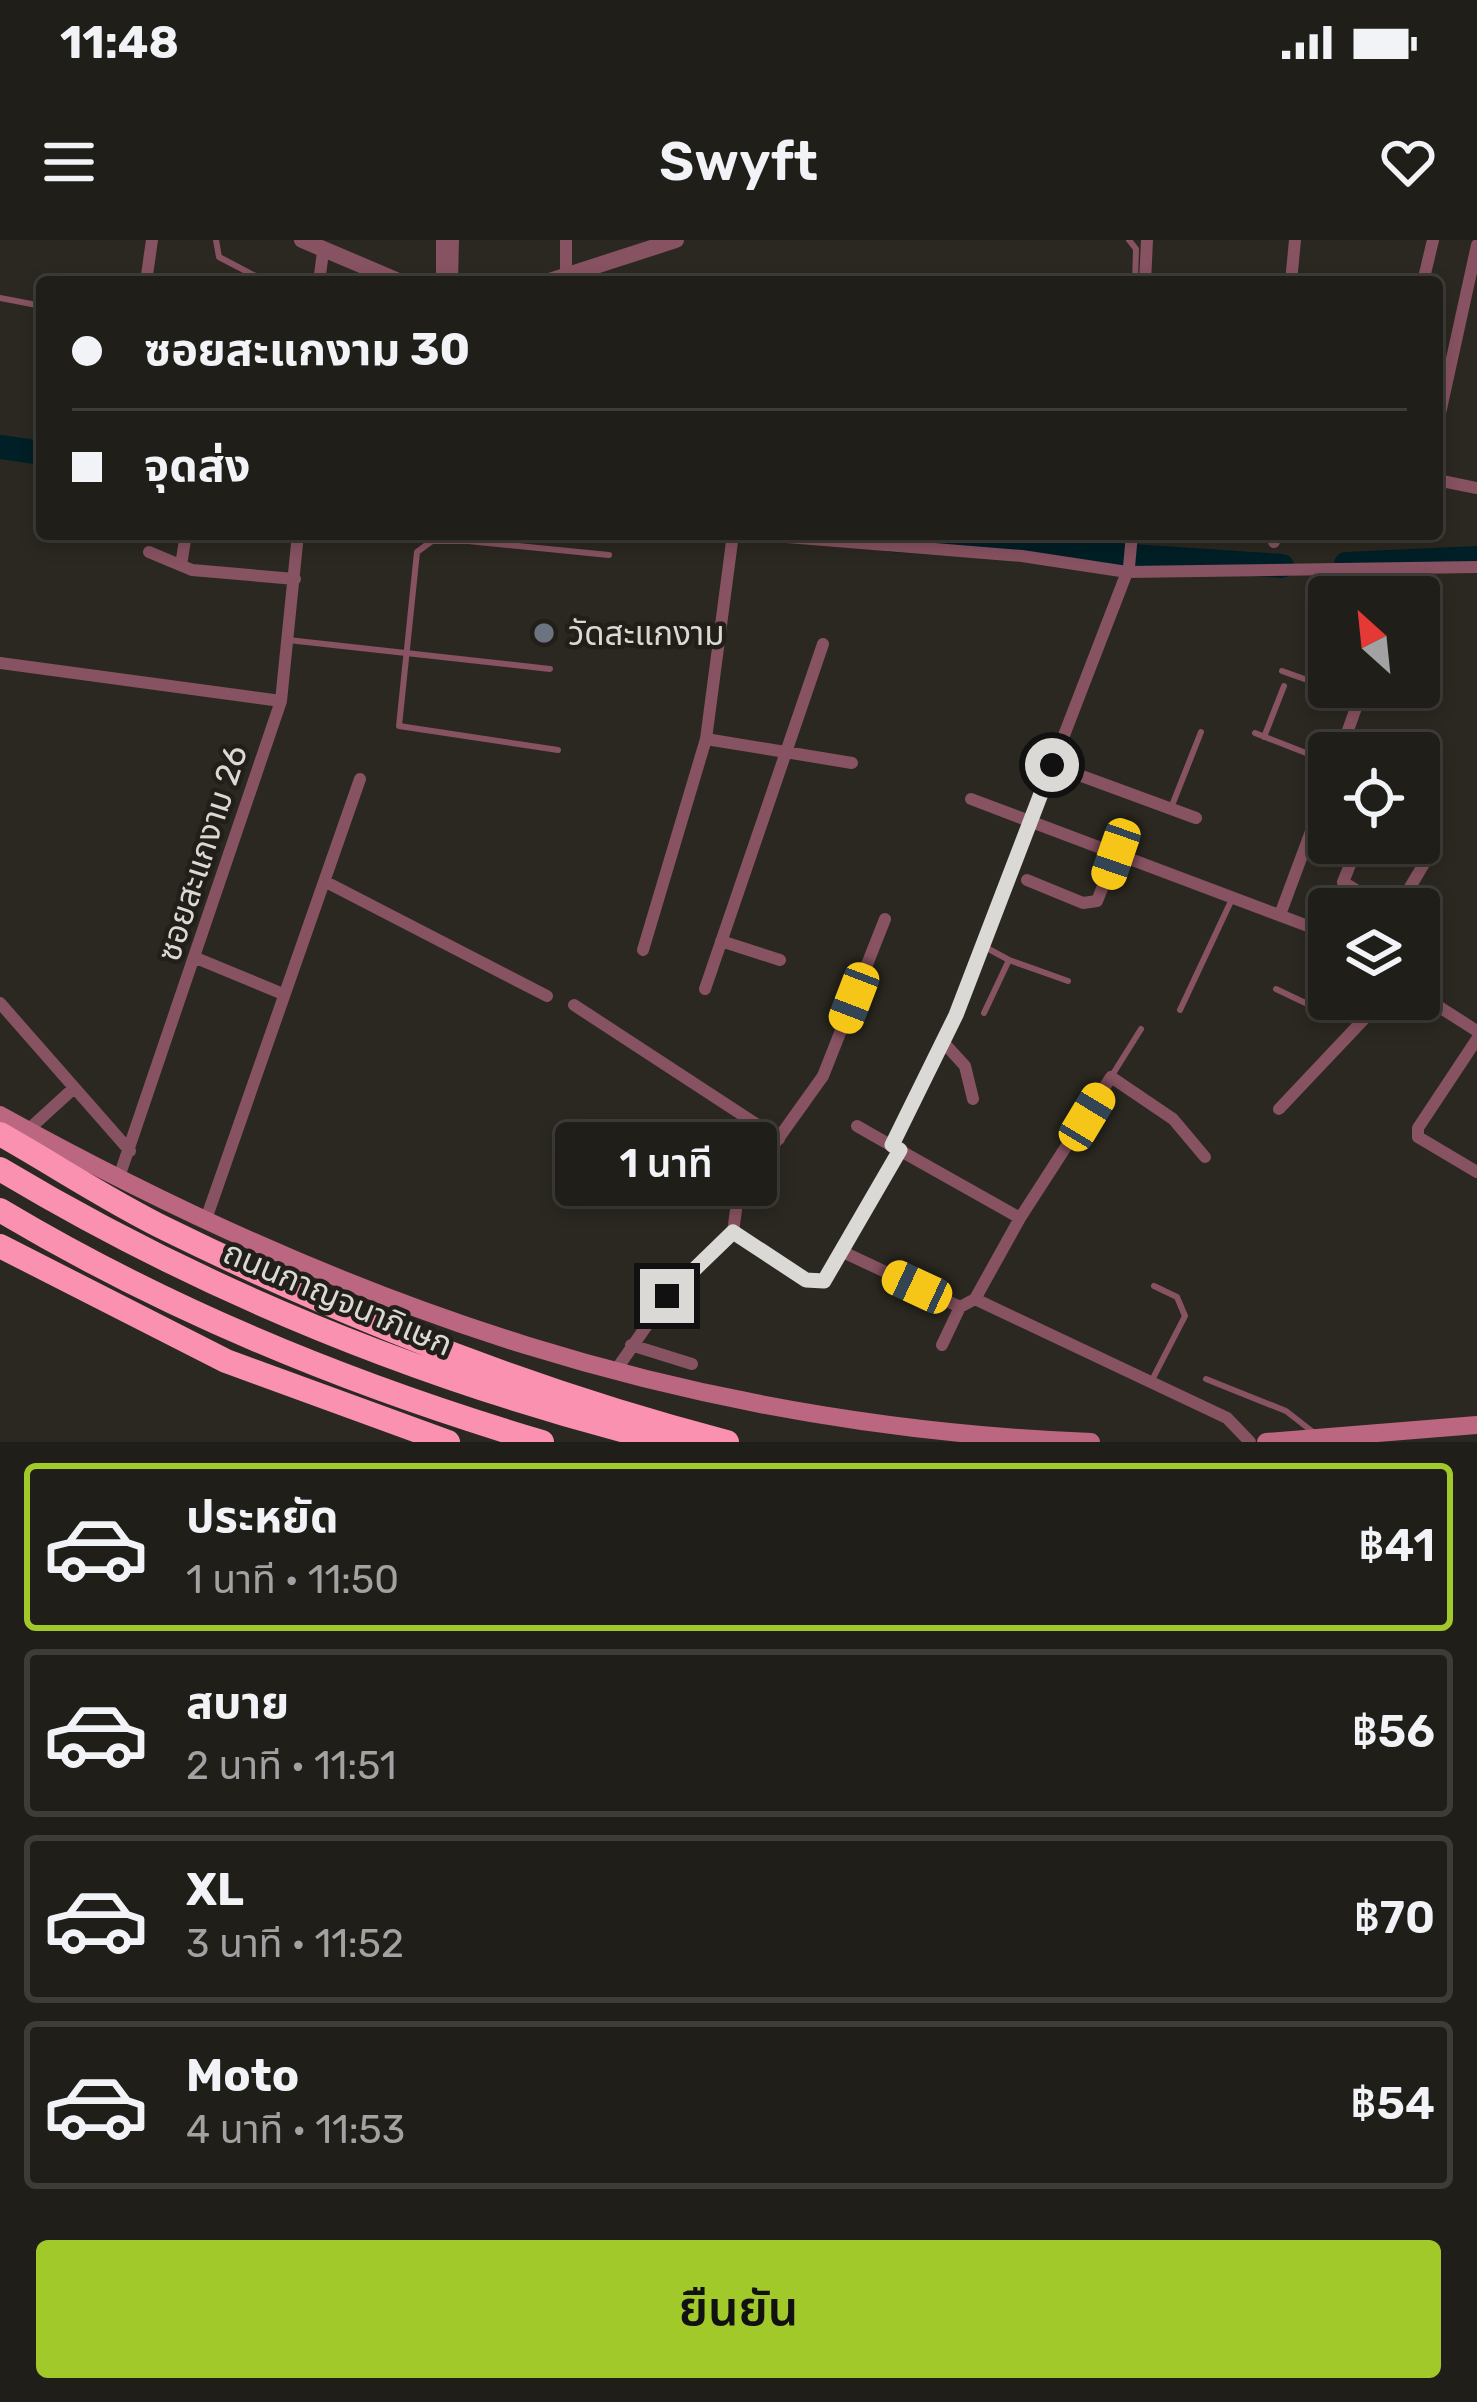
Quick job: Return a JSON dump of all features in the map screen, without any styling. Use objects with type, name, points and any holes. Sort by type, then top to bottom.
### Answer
[{"type":"highway","points":[[0,1133],[163,1228],[371,1321],[538,1385],[728,1442]]},
{"type":"highway","name":"ถนนกาญจนาภิเษก","points":[[0,1169],[109,1231],[287,1319],[446,1379],[668,1442]]},
{"type":"highway","name":"ถนนกาญจนาภิเษก","points":[[0,1210],[92,1264],[272,1347],[542,1442]]},
{"type":"highway","points":[[0,1246],[226,1361],[448,1442]]},
{"type":"main road","points":[[0,1115],[205,1223],[394,1302],[613,1374],[821,1417],[991,1438],[1091,1442]]},
{"type":"main road","points":[[1266,1442],[1477,1425]]},
{"type":"street","points":[[147,276],[152,240]]},
{"type":"street","points":[[302,240],[385,276]]},
{"type":"street","points":[[442,240],[442,276]]},
{"type":"street","points":[[452,276],[453,240]]},
{"type":"street","points":[[566,240],[566,276],[676,240]]},
{"type":"street","points":[[1145,276],[1147,240]]},
{"type":"street","points":[[1292,276],[1295,240]]},
{"type":"street","points":[[1425,276],[1433,240]]},
{"type":"street","points":[[1443,400],[1477,245]]},
{"type":"street","points":[[320,276],[323,252]]},
{"type":"street","points":[[1443,481],[1477,488]]},
{"type":"street","points":[[181,565],[185,540]]},
{"type":"street","name":"ซอยสะแกงาม 26","points":[[118,1180],[281,701],[298,540]]},
{"type":"street","points":[[643,950],[706,740],[733,540]]},
{"type":"street","points":[[823,540],[1128,569],[1477,567]]},
{"type":"street","points":[[885,919],[823,1076],[738,1195],[730,1219],[733,1232],[816,1284],[843,1252],[944,1042],[1128,569],[1131,540]]},
{"type":"street","points":[[149,552],[181,565],[295,579]]},
{"type":"street","points":[[705,989],[824,644]]},
{"type":"street","points":[[0,663],[281,701]]},
{"type":"street","points":[[706,740],[852,763]]},
{"type":"street","points":[[1052,765],[1196,818]]},
{"type":"street","points":[[205,1223],[360,778]]},
{"type":"street","points":[[971,799],[1308,924]]},
{"type":"street","points":[[1281,912],[1308,839]]},
{"type":"street","points":[[1027,880],[1083,903],[1097,901],[1116,854]]},
{"type":"street","points":[[1350,864],[1343,882],[1353,888]]},
{"type":"street","points":[[326,882],[547,996]]},
{"type":"street","points":[[721,941],[780,960]]},
{"type":"street","points":[[196,958],[283,994]]},
{"type":"street","points":[[0,1003],[130,1151]]},
{"type":"street","points":[[574,1005],[779,1139]]},
{"type":"street","points":[[1440,1009],[1477,1035],[1418,1127],[1418,1137],[1477,1172]]},
{"type":"street","points":[[1279,1109],[1363,1020]]},
{"type":"street","points":[[944,1042],[965,1066],[973,1099]]},
{"type":"street","points":[[943,1345],[960,1307],[975,1299],[1020,1218],[1111,1077],[1173,1119],[1205,1157]]},
{"type":"street","points":[[28,1130],[74,1088]]},
{"type":"street","points":[[857,1126],[1020,1218]]},
{"type":"street","points":[[613,1374],[667,1296],[733,1232]]},
{"type":"street","points":[[843,1252],[960,1307]]},
{"type":"street","points":[[975,1299],[1227,1418],[1250,1442]]},
{"type":"street","points":[[632,1345],[692,1364]]},
{"type":"lane","points":[[216,240],[220,257],[256,276]]},
{"type":"lane","points":[[1130,240],[1136,249],[1135,276]]},
{"type":"lane","points":[[0,298],[36,305]]},
{"type":"lane","points":[[450,540],[432,542],[417,552],[397,719],[404,730],[558,750]]},
{"type":"lane","points":[[485,540],[609,556]]},
{"type":"lane","points":[[288,640],[550,669]]},
{"type":"lane","points":[[1282,671],[1308,680]]},
{"type":"lane","points":[[1264,736],[1284,686]]},
{"type":"lane","points":[[1171,808],[1201,732]]},
{"type":"lane","points":[[1255,733],[1308,754]]},
{"type":"lane","points":[[1180,1010],[1234,896]]},
{"type":"lane","points":[[982,945],[1068,981]]},
{"type":"lane","points":[[983,1013],[1009,960]]},
{"type":"lane","points":[[1276,989],[1308,1004]]},
{"type":"lane","points":[[1111,1077],[1142,1029]]},
{"type":"lane","points":[[1151,1382],[1184,1316],[1177,1297],[1154,1286]]},
{"type":"lane","points":[[1206,1379],[1286,1411],[1320,1439]]},
{"type":"waterway","points":[[0,447],[36,452]]},
{"type":"waterway","points":[[891,540],[1282,566]]},
{"type":"waterway","points":[[1346,564],[1477,558]]},
{"type":"place","name":"วัดสะแกงาม","points":[[544,633]]},
{"type":"route","points":[[667,1296],[733,1232],[806,1280],[824,1281],[900,1150],[892,1145],[956,1015],[1052,765]]}]
